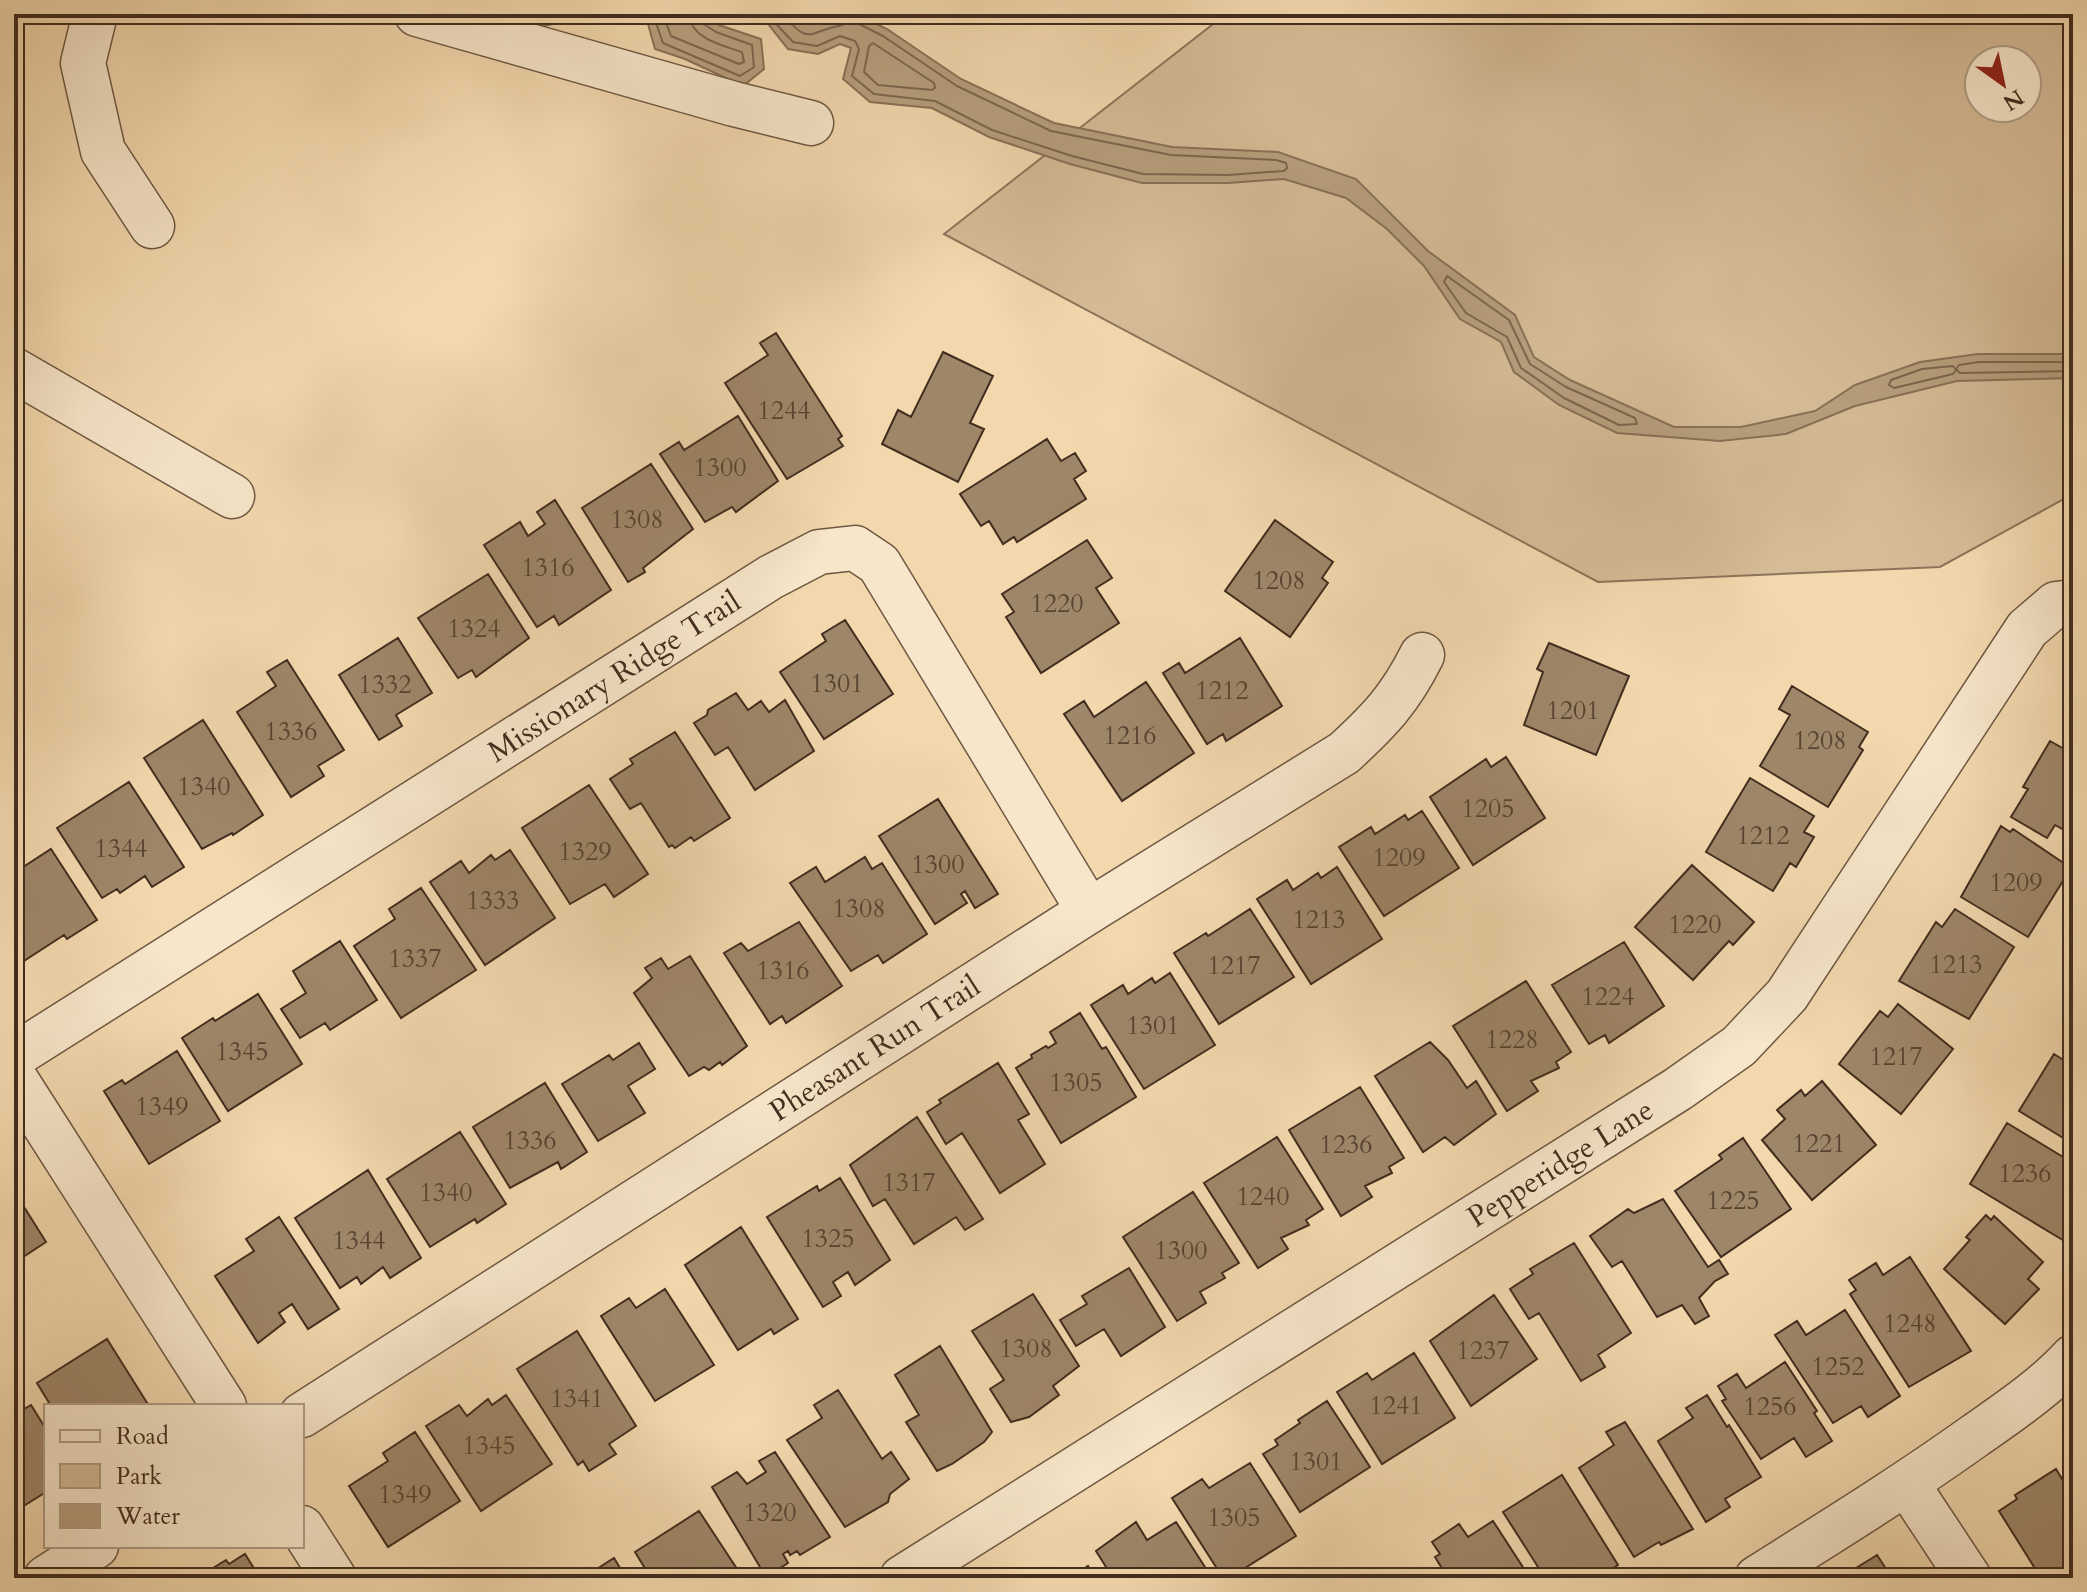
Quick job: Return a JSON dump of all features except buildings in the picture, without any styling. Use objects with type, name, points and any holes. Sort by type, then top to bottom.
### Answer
[{"type":"street","points":[[95,14],[83,63],[103,151],[152,226]]},
{"type":"street","points":[[417,14],[811,123]]},
{"type":"street","points":[[14,370],[232,496]]},
{"type":"street","name":"Missionary Ridge Trail","points":[[14,1056],[771,577],[819,552],[855,548],[879,564],[1089,911]]},
{"type":"street","name":"Pepperidge Lane","points":[[902,1578],[1664,1097],[1739,1046],[1795,984],[2027,629],[2056,604],[2073,602]]},
{"type":"street","name":"Pheasant Run Trail","points":[[304,1414],[1089,911],[1344,753],[1381,720],[1405,688],[1422,655]]},
{"type":"street","points":[[14,1077],[223,1404]]},
{"type":"street","points":[[1757,1578],[1907,1484],[2022,1401],[2073,1357]]},
{"type":"street","points":[[1907,1484],[1969,1578]]},
{"type":"street","points":[[304,1531],[334,1578]]},
{"type":"street","points":[[46,1578],[93,1548]]},
{"type":"green space","points":[[1226,14],[2073,14],[2073,494],[1940,567],[1598,582],[944,234]]},
{"type":"water","points":[[514,14],[593,14],[541,27]]},
{"type":"water","points":[[638,14],[702,14],[719,25],[761,39],[764,69],[743,86],[685,59],[655,49],[648,24]]},
{"type":"water","points":[[751,14],[856,14],[887,29],[961,79],[1054,123],[1172,147],[1278,152],[1356,179],[1428,251],[1515,315],[1534,357],[1570,380],[1674,427],[1741,427],[1815,411],[1855,385],[1920,362],[1978,354],[2073,354],[2073,378],[1957,381],[1855,406],[1786,434],[1720,441],[1617,433],[1559,405],[1514,372],[1501,342],[1460,319],[1424,266],[1387,229],[1346,198],[1284,179],[1228,183],[1142,183],[1070,164],[989,137],[932,108],[870,102],[843,79],[851,48],[840,44],[818,54],[788,49],[768,24]]}]
